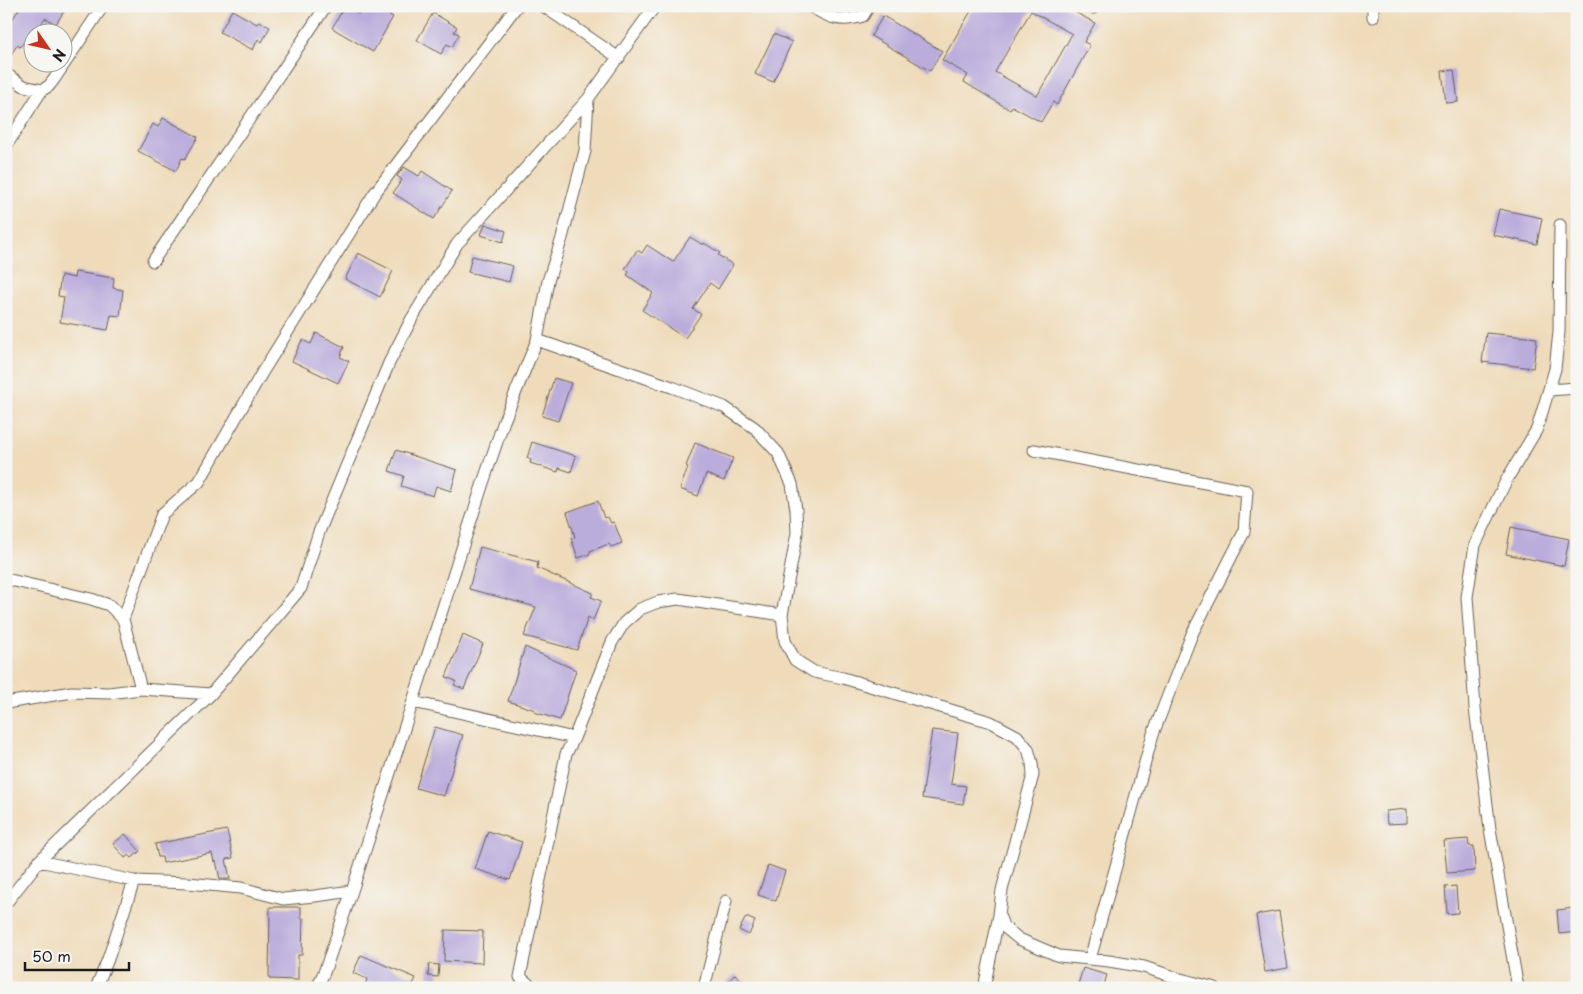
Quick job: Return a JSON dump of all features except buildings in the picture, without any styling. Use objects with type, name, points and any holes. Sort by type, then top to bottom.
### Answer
[{"type":"street","points":[[6,146],[42,90],[49,86],[55,78],[103,6]]},
{"type":"street","points":[[153,261],[326,6]]},
{"type":"street","points":[[123,619],[162,514],[199,482],[263,371],[374,194],[517,6]]},
{"type":"street","points":[[543,6],[619,58]]},
{"type":"street","points":[[6,903],[39,862],[211,694],[301,588],[319,532],[389,363],[411,320],[457,244],[588,99],[655,6]]},
{"type":"street","points":[[810,6],[826,16],[848,20],[863,16],[869,6]]},
{"type":"street","points":[[6,74],[24,86],[42,90]]},
{"type":"street","points":[[317,988],[352,890],[504,421],[537,340],[548,281],[562,238],[585,151],[588,99]]},
{"type":"street","points":[[1518,988],[1490,829],[1475,708],[1467,597],[1475,545],[1507,479],[1537,429],[1555,369],[1559,332],[1560,226]]},
{"type":"street","points":[[537,340],[672,387],[724,408],[755,428],[778,453],[792,484],[796,510],[797,533],[782,615],[785,641],[795,660],[814,672],[843,678],[991,722],[1017,736],[1028,749],[1033,775],[1002,890],[999,915],[984,988]]},
{"type":"street","points":[[1549,390],[1577,388]]},
{"type":"street","points":[[1034,450],[1247,491],[1244,532],[1192,634],[1153,734],[1090,959]]},
{"type":"street","points":[[6,579],[109,605],[123,619],[141,689]]},
{"type":"street","points":[[533,988],[520,977],[566,754],[612,642],[624,623],[640,609],[658,602],[678,599],[782,615]]},
{"type":"street","points":[[6,703],[72,692],[110,693],[141,689],[211,694]]},
{"type":"street","points":[[412,702],[574,738]]},
{"type":"street","points":[[39,862],[134,881],[188,883],[241,888],[282,899],[352,890]]},
{"type":"street","points":[[96,988],[108,959],[134,881]]},
{"type":"street","points":[[704,988],[726,901]]},
{"type":"street","points":[[999,915],[1003,926],[1019,939],[1059,956],[1144,967],[1215,988]]}]
